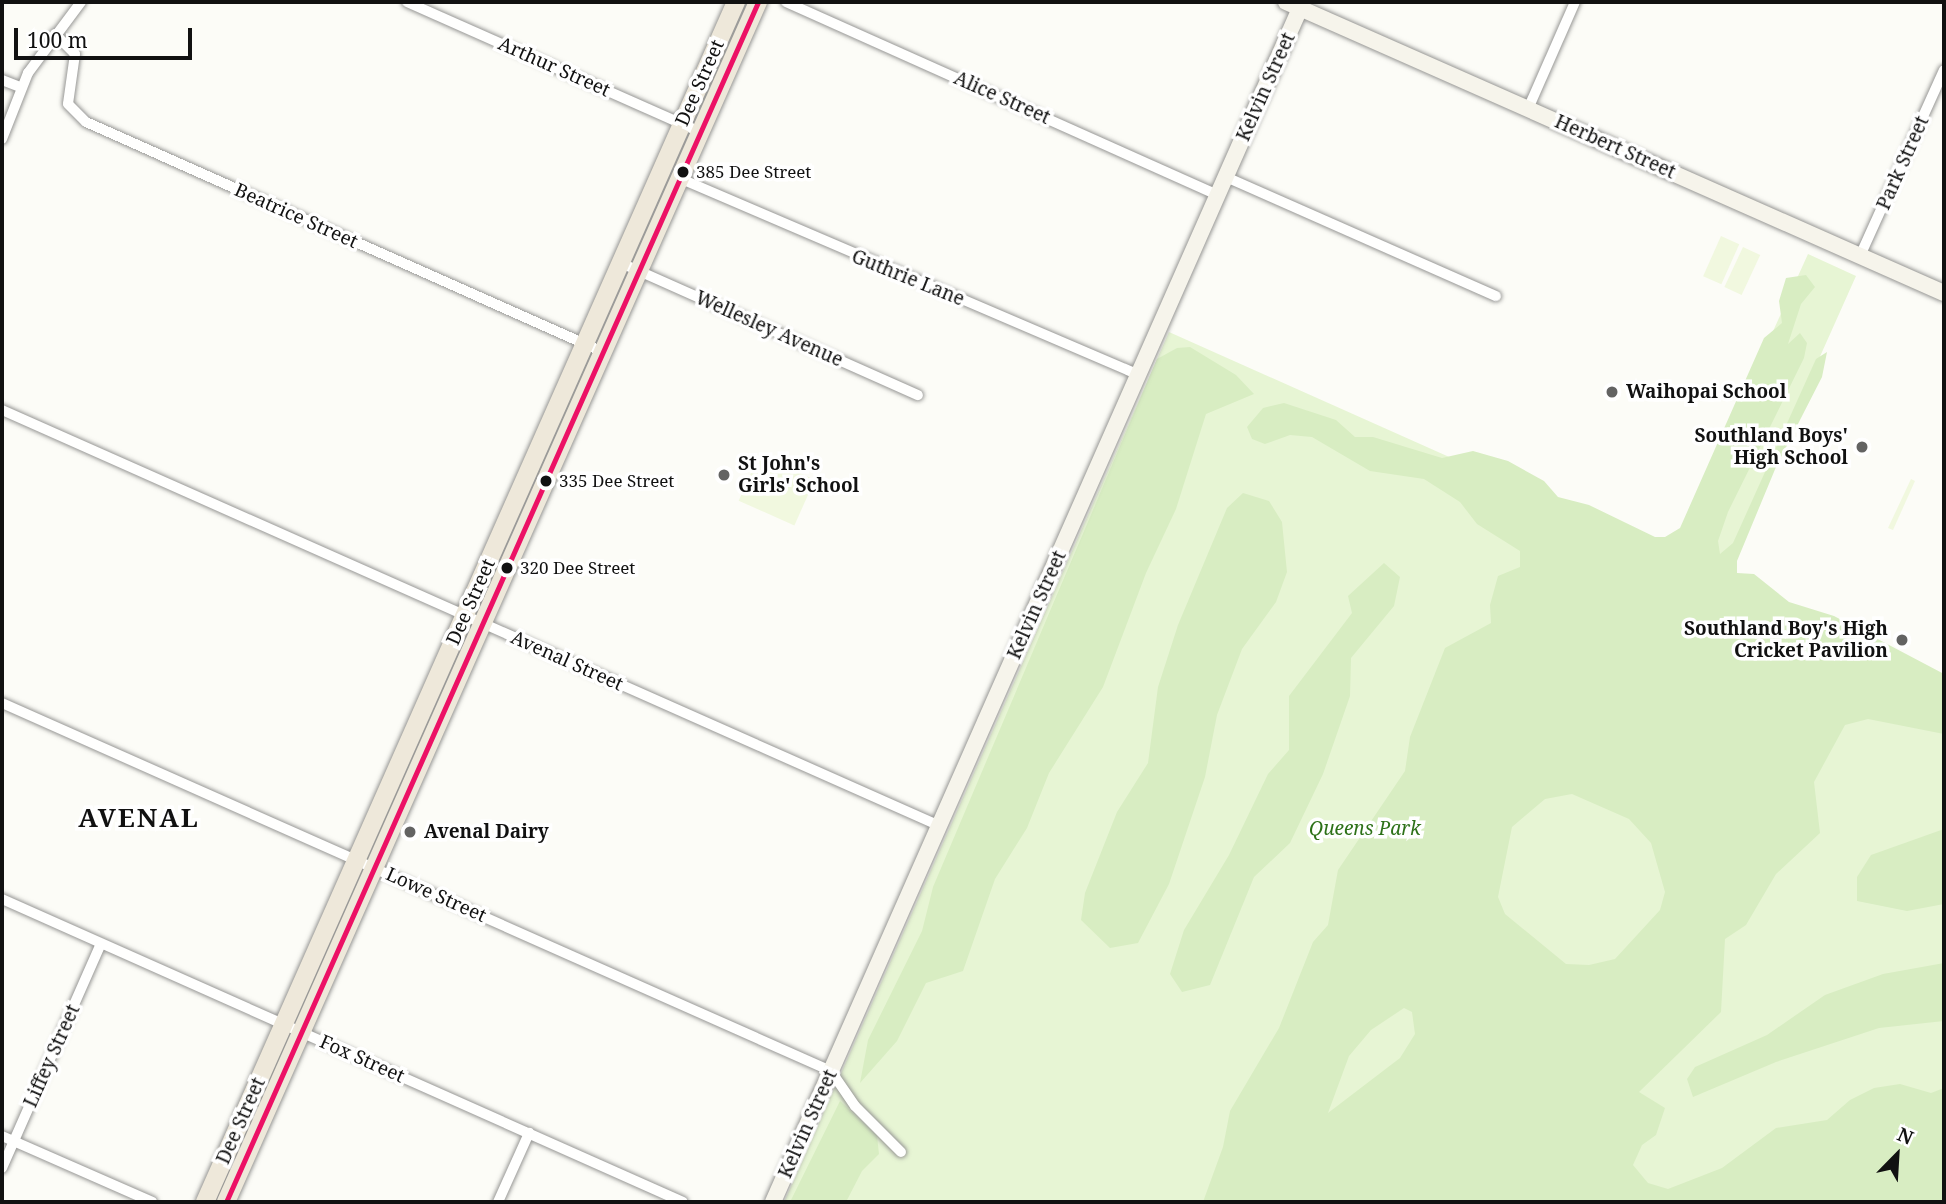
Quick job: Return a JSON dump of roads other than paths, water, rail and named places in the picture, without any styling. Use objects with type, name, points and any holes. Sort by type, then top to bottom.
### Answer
[{"type":"main road","name":"Dee Street","points":[[205,1202],[736,2]]},
{"type":"main road","name":"Dee Street","points":[[226,1202],[758,2]]},
{"type":"main road","name":"Kelvin Street","points":[[773,1202],[1226,177],[1293,5]]},
{"type":"main road","name":"Herbert Street","points":[[1293,5],[1944,293]]},
{"type":"street","points":[[2,139],[20,87],[55,34],[81,2]]},
{"type":"street","name":"Arthur Street","points":[[408,2],[700,132]]},
{"type":"street","name":"Alice Street","points":[[786,2],[1218,195]]},
{"type":"street","points":[[1528,108],[1575,2]]},
{"type":"street","name":"Beatrice Street","points":[[55,34],[75,54],[68,104],[86,122],[603,352]]},
{"type":"street","name":"Park Street","points":[[1860,256],[1944,70]]},
{"type":"street","points":[[2,79],[20,87]]},
{"type":"street","points":[[1226,177],[1496,296]]},
{"type":"street","name":"Guthrie Lane","points":[[679,178],[1139,375]]},
{"type":"street","name":"Wellesley Avenue","points":[[621,263],[918,395]]},
{"type":"street","name":"Avenal Street","points":[[2,410],[940,826]]},
{"type":"street","name":"Lowe Street","points":[[2,703],[831,1071]]},
{"type":"street","name":"Fox Street","points":[[2,900],[683,1202]]},
{"type":"street","name":"Liffey Street","points":[[2,1168],[101,944]]},
{"type":"street","points":[[831,1071],[855,1107],[901,1153]]},
{"type":"street","points":[[498,1202],[529,1133]]},
{"type":"street","points":[[2,1136],[152,1202]]},
{"type":"place","name":"385 Dee Street","points":[[683,172]]},
{"type":"place","name":"Waihopai School","points":[[1612,392]]},
{"type":"place","name":"Southland Boys' High School","points":[[1862,447]]},
{"type":"place","name":"St John's Girls' School","points":[[724,475]]},
{"type":"place","name":"335 Dee Street","points":[[546,481]]},
{"type":"place","name":"320 Dee Street","points":[[507,568]]},
{"type":"place","name":"Southland Boy's High Cricket Pavilion","points":[[1902,640]]},
{"type":"place","name":"Avenal Dairy","points":[[410,832]]},
{"type":"district","name":"AVENAL","points":[[139,818]]},
{"type":"park label","name":"Queens Park","points":[[1365,829]]}]
